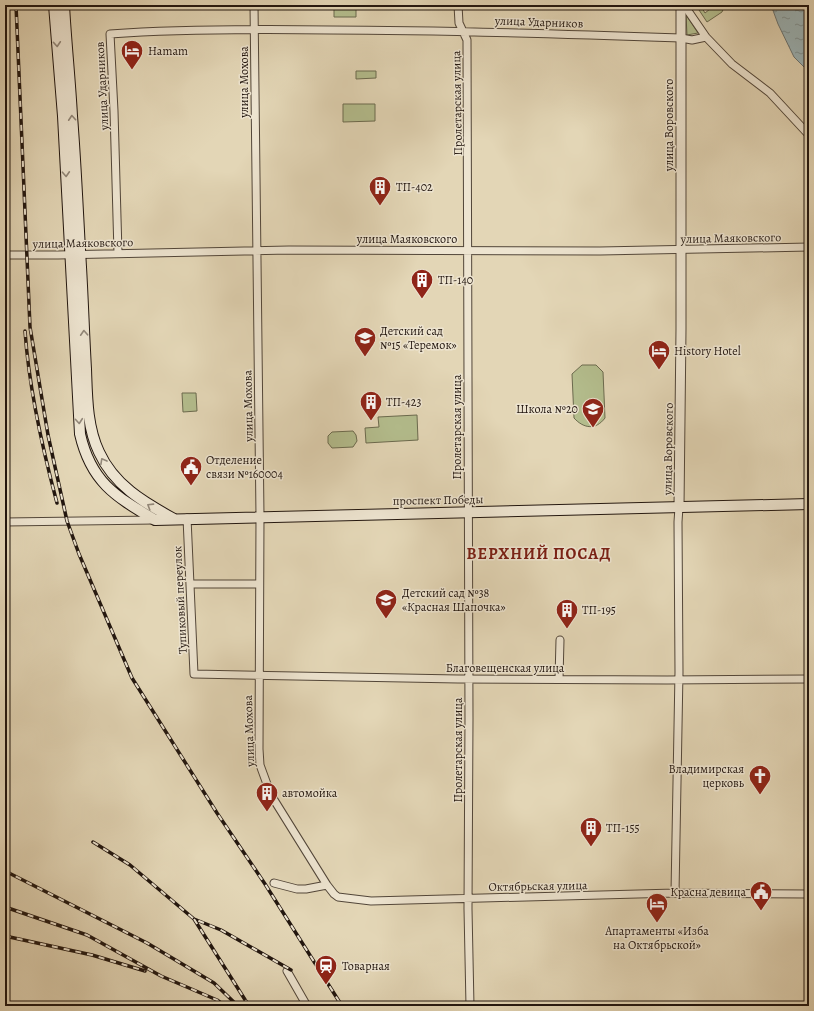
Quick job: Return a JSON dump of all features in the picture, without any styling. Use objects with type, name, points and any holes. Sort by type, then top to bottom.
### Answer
[{"type":"main road","points":[[54,5],[88,410],[95,444],[105,464],[121,484],[152,507],[174,519]]},
{"type":"main road","points":[[64,5],[73,123],[78,413],[80,434],[85,451],[96,473],[110,490],[155,520]]},
{"type":"main road","name":"проспект Победы","points":[[155,520],[260,516],[809,504]]},
{"type":"street","name":"улица Мохова","points":[[254,5],[260,516],[258,749],[264,780],[271,795],[327,886]]},
{"type":"street","name":"Пролетарская улица","points":[[458,5],[459,23],[467,40],[469,512],[468,898],[470,1006]]},
{"type":"street","name":"улица Воровского","points":[[675,893],[679,680],[678,522],[681,250],[681,5]]},
{"type":"street","points":[[684,5],[706,37],[732,64],[770,92],[809,135]]},
{"type":"street","name":"улица Ударников","points":[[118,253],[115,119],[110,34],[255,29],[463,31],[681,38],[692,40],[706,37]]},
{"type":"street","name":"улица Маяковского","points":[[5,255],[257,251],[600,251],[809,247]]},
{"type":"street","name":"Тупиковый переулок","points":[[187,518],[194,674],[201,674]]},
{"type":"street","name":"проспект Победы","points":[[5,522],[155,520]]},
{"type":"street","points":[[190,584],[259,584]]},
{"type":"street","points":[[559,679],[560,640]]},
{"type":"street","name":"Благовещенская улица","points":[[201,674],[469,679],[809,679]]},
{"type":"street","points":[[274,883],[306,890],[327,886]]},
{"type":"street","name":"Октябрьская улица","points":[[327,886],[338,897],[371,901],[675,893],[809,894]]},
{"type":"street","points":[[287,971],[307,1006]]},
{"type":"green space","points":[[334,5],[356,5],[356,17],[334,17]]},
{"type":"green space","points":[[715,5],[725,5],[722,12],[707,22],[699,10],[702,8],[705,13]]},
{"type":"green space","points":[[686,15],[698,33],[687,35]]},
{"type":"green space","points":[[356,71],[376,71],[376,78],[356,79]]},
{"type":"green space","points":[[343,104],[375,104],[375,121],[343,122]]},
{"type":"green space","points":[[582,365],[596,365],[603,372],[605,418],[598,425],[590,427],[578,422],[574,418],[572,374]]},
{"type":"green space","points":[[182,393],[196,393],[197,411],[183,412]]},
{"type":"green space","points":[[417,415],[418,440],[366,443],[365,428],[379,427],[378,417]]},
{"type":"green space","points":[[353,431],[356,435],[357,441],[353,447],[332,448],[328,443],[328,436],[332,432]]},
{"type":"water","points":[[771,5],[809,5],[809,72],[794,57],[778,24]]},
{"type":"railway","points":[[16,5],[30,327],[48,435],[67,521],[79,554],[132,678],[217,813],[265,884],[342,1006]]},
{"type":"railway","points":[[25,331],[37,418],[57,503]]},
{"type":"railway","points":[[93,842],[130,865],[194,919],[221,930],[291,970]]},
{"type":"railway","points":[[5,871],[147,943],[214,983],[238,1006]]},
{"type":"railway","points":[[5,907],[87,935],[161,976],[217,1000],[225,1006]]},
{"type":"railway","points":[[194,919],[249,1006]]},
{"type":"railway","points":[[5,936],[92,955],[145,971]]},
{"type":"place","name":"Hamam","points":[[132,70]]},
{"type":"place","name":"ТП-402","points":[[380,206]]},
{"type":"place","name":"ТП-140","points":[[422,300]]},
{"type":"place","name":"Детский сад №15 «Теремок»","points":[[365,358]]},
{"type":"place","name":"History Hotel","points":[[659,370]]},
{"type":"place","name":"ТП-423","points":[[371,422]]},
{"type":"place","name":"Школа №20","points":[[593,428]]},
{"type":"place","name":"Отделение связи №160004","points":[[191,486]]},
{"type":"place","name":"Детский сад №38 «Красная Шапочка»","points":[[386,620]]},
{"type":"place","name":"ТП-195","points":[[567,630]]},
{"type":"place","name":"Владимирская церковь","points":[[760,796]]},
{"type":"place","name":"автомойка","points":[[267,812]]},
{"type":"place","name":"ТП-155","points":[[591,848]]},
{"type":"place","name":"Красна девица","points":[[761,912]]},
{"type":"place","name":"Апартаменты «Изба на Октябрьской»","points":[[657,924]]},
{"type":"place","name":"Товарная","points":[[326,986]]},
{"type":"district","name":"ВЕРХНИЙ ПОСАД","points":[[539,554]]}]
